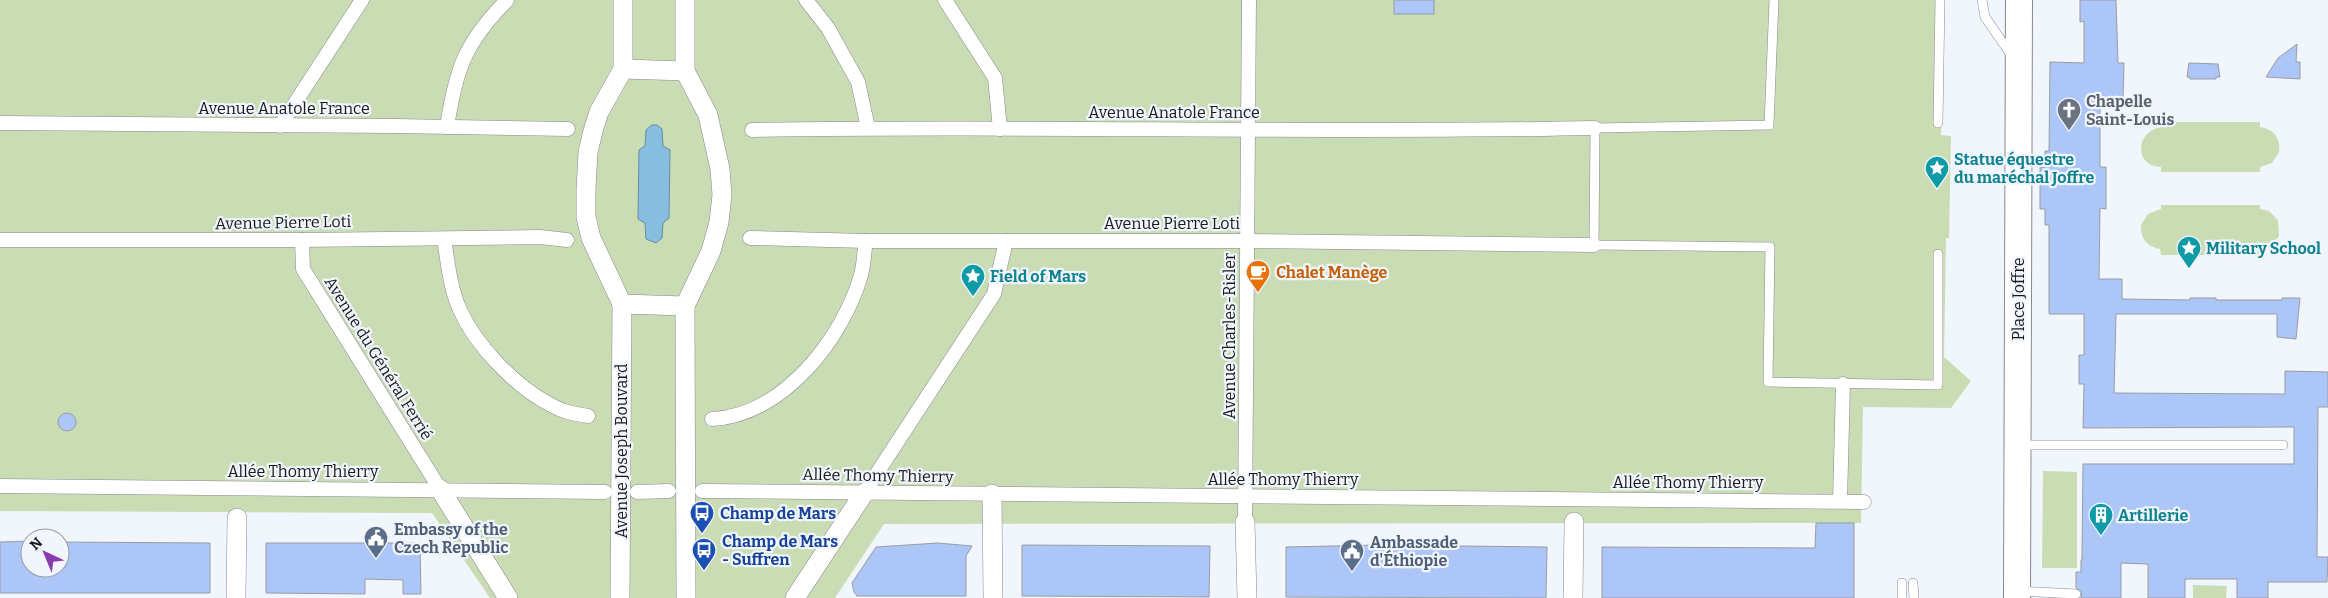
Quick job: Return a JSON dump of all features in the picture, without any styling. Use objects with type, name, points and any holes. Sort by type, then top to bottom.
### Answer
[{"type":"main road","name":"Place Joffre","points":[[2017,595],[2019,0]]},
{"type":"street","points":[[280,126],[362,0]]},
{"type":"street","points":[[447,127],[453,88],[470,45],[483,25],[507,0]]},
{"type":"street","points":[[623,0],[623,69],[599,112],[592,131],[588,152],[586,216],[592,238],[622,304],[685,306]]},
{"type":"street","points":[[685,0],[685,71],[708,115],[720,169],[722,195],[719,222],[711,251],[685,306],[686,598]]},
{"type":"street","points":[[806,0],[828,28],[858,82],[868,128]]},
{"type":"street","points":[[945,0],[995,78],[1000,129]]},
{"type":"street","name":"Avenue Charles-Risler","points":[[1244,522],[1249,0]]},
{"type":"street","points":[[623,69],[685,71]]},
{"type":"street","name":"Avenue Anatole France","points":[[0,123],[447,127],[568,130]]},
{"type":"street","name":"Avenue Anatole France","points":[[752,130],[868,128],[1442,131],[1595,128]]},
{"type":"street","name":"Avenue Pierre Loti","points":[[0,240],[302,240],[540,237],[567,240]]},
{"type":"street","name":"Avenue Pierre Loti","points":[[750,238],[866,241],[1247,241],[1594,245]]},
{"type":"street","points":[[444,239],[452,288],[460,310],[472,331],[487,350],[502,367],[536,396],[566,412],[588,416]]},
{"type":"street","name":"Avenue du Général Ferrié","points":[[302,240],[303,269],[440,489]]},
{"type":"street","points":[[712,419],[742,413],[766,402],[808,370],[841,322],[861,274],[866,241]]},
{"type":"street","points":[[796,598],[994,294],[1006,241]]},
{"type":"street","name":"Avenue Joseph Bouvard","points":[[620,598],[622,304]]},
{"type":"street","points":[[1840,501],[1843,384]]},
{"type":"street","name":"Allée Thomy Thierry","points":[[0,486],[605,492]]},
{"type":"street","points":[[440,489],[508,598]]},
{"type":"street","points":[[637,492],[669,491]]},
{"type":"street","name":"Allée Thomy Thierry","points":[[702,491],[1864,502]]},
{"type":"street","points":[[992,494],[993,598]]},
{"type":"street","points":[[236,518],[236,598]]},
{"type":"street","points":[[1244,522],[1247,598]]},
{"type":"street","points":[[1573,598],[1574,522]]},
{"type":"lane","points":[[1774,0],[1769,126],[1595,128],[1594,245],[1770,247],[1768,382],[1843,384],[1938,384],[1938,254]]},
{"type":"lane","points":[[1938,123],[1940,0]]},
{"type":"lane","points":[[1982,0],[1985,17],[2018,64]]},
{"type":"lane","points":[[2018,446],[2283,445]]},
{"type":"lane","points":[[1902,583],[1902,598]]},
{"type":"lane","points":[[1913,583],[1914,598]]},
{"type":"lane","points":[[2017,595],[2076,594]]},
{"type":"green space","name":"Field of Mars","points":[[0,0],[1944,0],[1941,135],[1951,136],[1949,238],[1946,238],[1944,357],[1971,381],[1951,408],[1863,407],[1861,523],[884,524],[835,598],[490,598],[432,513],[0,511]]},
{"type":"green space","points":[[2161,122],[2260,122],[2260,127],[2276,135],[2279,143],[2279,152],[2272,163],[2260,167],[2260,172],[2161,172],[2161,167],[2146,161],[2142,156],[2141,149],[2146,135],[2152,130],[2161,127]]},
{"type":"green space","points":[[2161,205],[2260,205],[2260,209],[2269,211],[2278,220],[2279,236],[2271,246],[2260,249],[2260,255],[2161,255],[2160,249],[2151,246],[2143,238],[2141,225],[2148,214],[2161,209]]},
{"type":"green space","points":[[2043,471],[2077,472],[2077,568],[2042,568]]},
{"type":"green space","points":[[2193,585],[2227,586],[2226,598],[2193,598]]},
{"type":"water","points":[[652,125],[657,125],[662,129],[663,146],[670,150],[669,218],[663,223],[662,238],[656,243],[646,239],[645,223],[638,219],[639,150],[645,146],[646,130]]},
{"type":"building","points":[[1394,0],[1434,0],[1434,14],[1394,14]]},
{"type":"building","points":[[2080,0],[2116,0],[2118,63],[2124,63],[2123,98],[2100,98],[2100,167],[2106,167],[2106,209],[2100,208],[2099,279],[2122,279],[2122,299],[2190,300],[2190,298],[2216,298],[2216,300],[2282,300],[2282,298],[2300,298],[2296,339],[2277,337],[2277,314],[2116,314],[2114,393],[2285,394],[2285,371],[2328,372],[2328,407],[2318,407],[2317,557],[2328,557],[2327,582],[2268,582],[2268,598],[2237,598],[2237,579],[2185,579],[2185,598],[2148,598],[2148,564],[2121,563],[2121,598],[2081,598],[2082,592],[2076,588],[2076,572],[2081,572],[2082,560],[2083,464],[2294,464],[2294,427],[2083,428],[2084,384],[2079,384],[2079,355],[2084,355],[2084,314],[2049,314],[2049,225],[2045,225],[2045,209],[2040,209],[2040,167],[2045,167],[2045,151],[2049,151],[2050,62],[2084,63],[2084,21],[2080,22]]},
{"type":"building","points":[[2297,44],[2296,62],[2300,62],[2300,79],[2266,77],[2278,58]]},
{"type":"building","points":[[2189,63],[2218,64],[2220,77],[2216,77],[2216,79],[2190,79],[2190,77],[2187,77]]},
{"type":"building","points":[[67,413],[73,416],[76,422],[73,428],[67,431],[61,428],[58,422],[61,416]]},
{"type":"building","points":[[1816,523],[1854,523],[1854,598],[1602,598],[1602,547],[1815,548]]},
{"type":"building","points":[[20,541],[20,578],[70,578],[70,542],[210,543],[210,593],[0,593],[0,542]]},
{"type":"building","points":[[266,543],[420,543],[421,594],[403,594],[403,580],[365,579],[365,594],[266,593]]},
{"type":"building","points":[[938,543],[972,546],[966,556],[966,596],[857,596],[854,592],[852,583],[876,547]]},
{"type":"building","points":[[1022,545],[1210,546],[1209,597],[1022,596]]},
{"type":"building","points":[[1377,545],[1547,547],[1546,598],[1286,597],[1286,547]]},
{"type":"place","name":"Chapelle Saint-Louis","points":[[2069,131]]},
{"type":"place","name":"Statue équestre du maréchal Joffre","points":[[1937,189]]},
{"type":"place","name":"Military School","points":[[2189,269]]},
{"type":"place","name":"Chalet Manège","points":[[1258,293]]},
{"type":"place","name":"Field of Mars","points":[[973,297]]},
{"type":"place","name":"Champ de Mars","points":[[702,534]]},
{"type":"place","name":"Artillerie","points":[[2101,536]]},
{"type":"place","name":"Embassy of the Czech Republic","points":[[376,559]]},
{"type":"place","name":"Champ de Mars - Suffren","points":[[704,571]]},
{"type":"place","name":"Ambassade d'Éthiopie","points":[[1352,572]]}]
